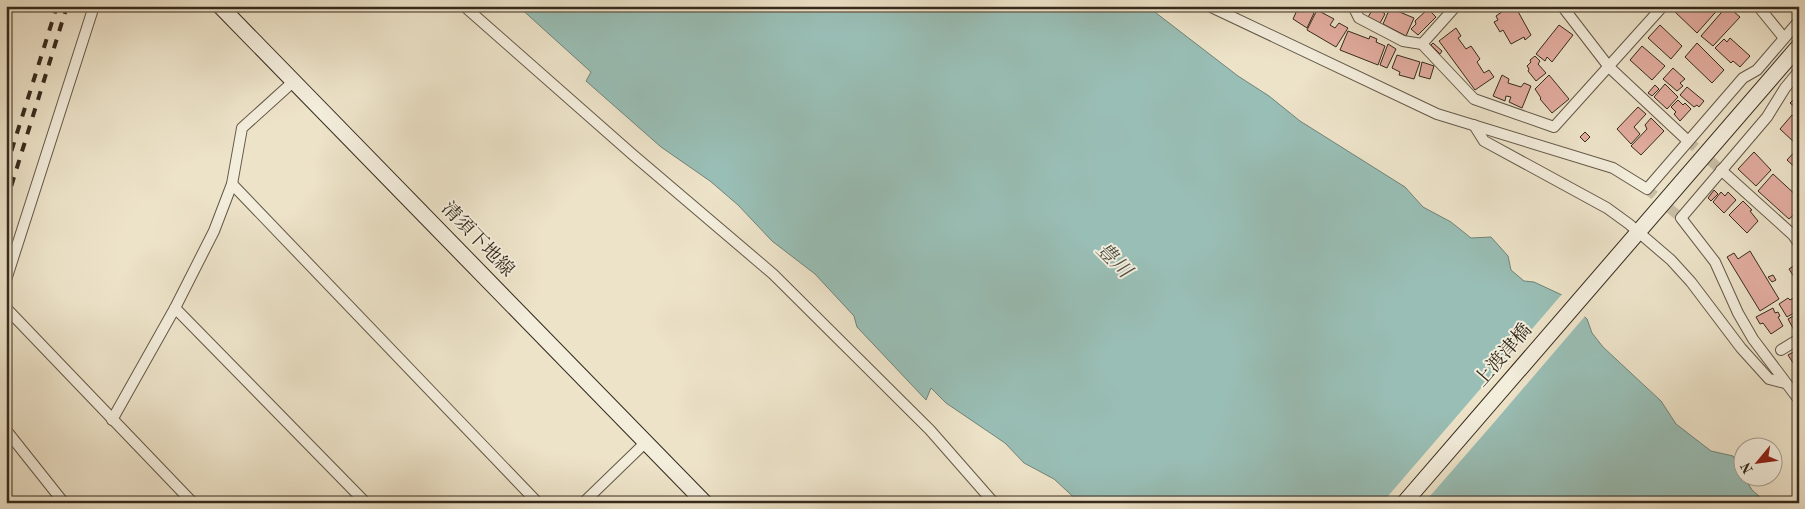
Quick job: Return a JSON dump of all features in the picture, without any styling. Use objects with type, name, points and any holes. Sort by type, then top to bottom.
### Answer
[{"type":"main road","name":"清須下地線","points":[[220,6],[647,441],[705,503]]},
{"type":"main road","name":"上渡津橋","points":[[1404,503],[1799,46]]},
{"type":"street","points":[[6,280],[94,6]]},
{"type":"street","points":[[464,6],[632,154],[773,274],[930,430],[994,503]]},
{"type":"street","points":[[1209,6],[1437,114],[1614,168],[1647,189],[1743,78],[1757,70],[1799,21]]},
{"type":"street","points":[[1353,6],[1359,18],[1403,41],[1422,44],[1474,99],[1554,127],[1663,6]]},
{"type":"street","points":[[1422,44],[1456,6]]},
{"type":"street","points":[[1562,6],[1608,67],[1688,141]]},
{"type":"street","points":[[1758,6],[1784,38]]},
{"type":"street","points":[[1799,71],[1785,88],[1767,117],[1681,218],[1715,262],[1738,313],[1753,339],[1799,400]]},
{"type":"street","points":[[112,420],[175,308],[214,231],[232,184],[242,128],[294,81]]},
{"type":"street","points":[[1474,125],[1484,141],[1607,208],[1636,234],[1671,260],[1691,282],[1735,341],[1769,380],[1785,383]]},
{"type":"street","points":[[1721,170],[1796,231],[1799,244]]},
{"type":"street","points":[[232,184],[538,503]]},
{"type":"street","points":[[6,308],[193,503]]},
{"type":"street","points":[[175,308],[366,503]]},
{"type":"street","points":[[1781,350],[1799,339]]},
{"type":"street","points":[[6,430],[64,503]]},
{"type":"street","points":[[583,503],[647,441]]},
{"type":"water","name":"豊川","points":[[518,6],[1147,6],[1300,121],[1405,187],[1423,207],[1451,222],[1471,238],[1491,237],[1508,256],[1511,270],[1524,281],[1534,282],[1562,295],[1587,319],[1592,333],[1603,347],[1661,401],[1676,424],[1711,451],[1732,456],[1732,486],[1750,486],[1767,503],[1080,503],[1054,479],[1024,463],[1005,443],[946,403],[931,388],[926,400],[857,327],[854,316],[815,274],[772,241],[738,205],[710,181],[661,147],[586,81],[591,72]]},
{"type":"pier","points":[[1563,293],[1586,315],[1497,419],[1424,503],[1382,503]]},
{"type":"building","points":[[1299,6],[1309,6],[1314,13],[1307,28],[1293,19]]},
{"type":"building","points":[[1510,6],[1515,6],[1531,35],[1525,40],[1524,37],[1511,44],[1503,30],[1500,32],[1494,22],[1498,20],[1496,16]]},
{"type":"building","points":[[1679,6],[1721,6],[1697,33],[1674,11]]},
{"type":"building","points":[[1727,6],[1740,17],[1713,46],[1701,36]]},
{"type":"building","points":[[1390,8],[1414,18],[1406,36],[1383,24]]},
{"type":"building","points":[[1373,9],[1377,12],[1380,10],[1385,14],[1380,23],[1368,17]]},
{"type":"building","points":[[1428,9],[1436,17],[1418,35],[1411,29],[1416,24],[1415,21]]},
{"type":"building","points":[[1317,10],[1334,19],[1330,25],[1335,28],[1339,23],[1348,28],[1336,47],[1307,30]]},
{"type":"building","points":[[1559,25],[1573,35],[1552,62],[1547,57],[1545,61],[1536,54]]},
{"type":"building","points":[[1660,25],[1682,46],[1671,59],[1648,38]]},
{"type":"building","points":[[1456,28],[1461,36],[1458,38],[1466,49],[1471,46],[1480,59],[1477,62],[1484,73],[1489,70],[1494,77],[1475,90],[1439,41]]},
{"type":"building","points":[[1348,31],[1369,39],[1370,36],[1377,39],[1376,42],[1385,46],[1378,65],[1340,50]]},
{"type":"building","points":[[1730,38],[1750,56],[1740,67],[1733,61],[1731,63],[1715,48],[1724,39],[1727,42]]},
{"type":"building","points":[[1433,43],[1442,51],[1440,54],[1431,45]]},
{"type":"building","points":[[1697,43],[1724,70],[1712,83],[1685,57]]},
{"type":"building","points":[[1388,44],[1396,49],[1387,68],[1380,65]]},
{"type":"building","points":[[1642,46],[1665,66],[1652,80],[1630,60]]},
{"type":"building","points":[[1397,55],[1420,62],[1414,79],[1399,75],[1400,72],[1392,68]]},
{"type":"building","points":[[1535,56],[1540,61],[1538,64],[1546,73],[1536,81],[1528,71],[1527,66]]},
{"type":"building","points":[[1422,62],[1434,66],[1430,79],[1419,76]]},
{"type":"building","points":[[1673,68],[1685,79],[1680,83],[1683,86],[1677,91],[1663,79]]},
{"type":"building","points":[[1502,75],[1509,79],[1508,83],[1521,87],[1524,83],[1531,86],[1522,108],[1509,102],[1511,97],[1506,96],[1505,101],[1493,96]]},
{"type":"building","points":[[1549,75],[1569,99],[1552,113],[1540,99],[1535,89]]},
{"type":"building","points":[[1665,84],[1678,97],[1667,109],[1654,97]]},
{"type":"building","points":[[1655,85],[1659,89],[1652,96],[1648,93]]},
{"type":"building","points":[[1687,87],[1704,101],[1699,107],[1697,105],[1694,107],[1680,95]]},
{"type":"building","points":[[1795,98],[1799,102],[1799,111],[1790,103]]},
{"type":"building","points":[[1678,100],[1683,105],[1685,103],[1691,109],[1680,121],[1674,114],[1676,112],[1671,107]]},
{"type":"building","points":[[1638,107],[1646,114],[1634,127],[1640,134],[1631,144],[1617,129]]},
{"type":"building","points":[[1792,115],[1799,122],[1799,141],[1796,144],[1780,129]]},
{"type":"building","points":[[1651,118],[1664,131],[1641,155],[1631,146],[1647,129],[1645,125]]},
{"type":"building","points":[[1585,132],[1590,137],[1585,142],[1580,137]]},
{"type":"building","points":[[1799,149],[1799,171],[1787,160]]},
{"type":"building","points":[[1754,152],[1771,170],[1756,186],[1738,169]]},
{"type":"building","points":[[1773,174],[1799,198],[1799,210],[1789,219],[1758,191]]},
{"type":"building","points":[[1714,190],[1718,194],[1711,201],[1708,198]]},
{"type":"building","points":[[1721,192],[1725,196],[1728,192],[1736,200],[1724,213],[1713,202]]},
{"type":"building","points":[[1743,201],[1752,210],[1750,211],[1758,221],[1747,233],[1729,215]]},
{"type":"building","points":[[1750,251],[1779,299],[1760,311],[1727,257],[1734,253],[1738,259]]},
{"type":"building","points":[[1799,262],[1799,285],[1789,269]]},
{"type":"building","points":[[1773,275],[1776,280],[1772,282],[1768,277]]},
{"type":"building","points":[[1799,291],[1799,310],[1787,317],[1779,304],[1788,298],[1790,300],[1795,297],[1794,294]]},
{"type":"building","points":[[1773,308],[1775,313],[1778,312],[1780,316],[1778,317],[1783,326],[1771,334],[1763,323],[1760,324],[1756,317]]},
{"type":"building","points":[[1799,313],[1799,330],[1795,332],[1788,319]]},
{"type":"building","points":[[1799,349],[1799,372],[1788,355]]},
{"type":"tunnel","points":[[1688,141],[1721,170]]},
{"type":"tunnel","points":[[1647,189],[1681,218]]},
{"type":"railway","points":[[6,168],[57,6]]},
{"type":"railway","points":[[6,203],[67,6]]}]
